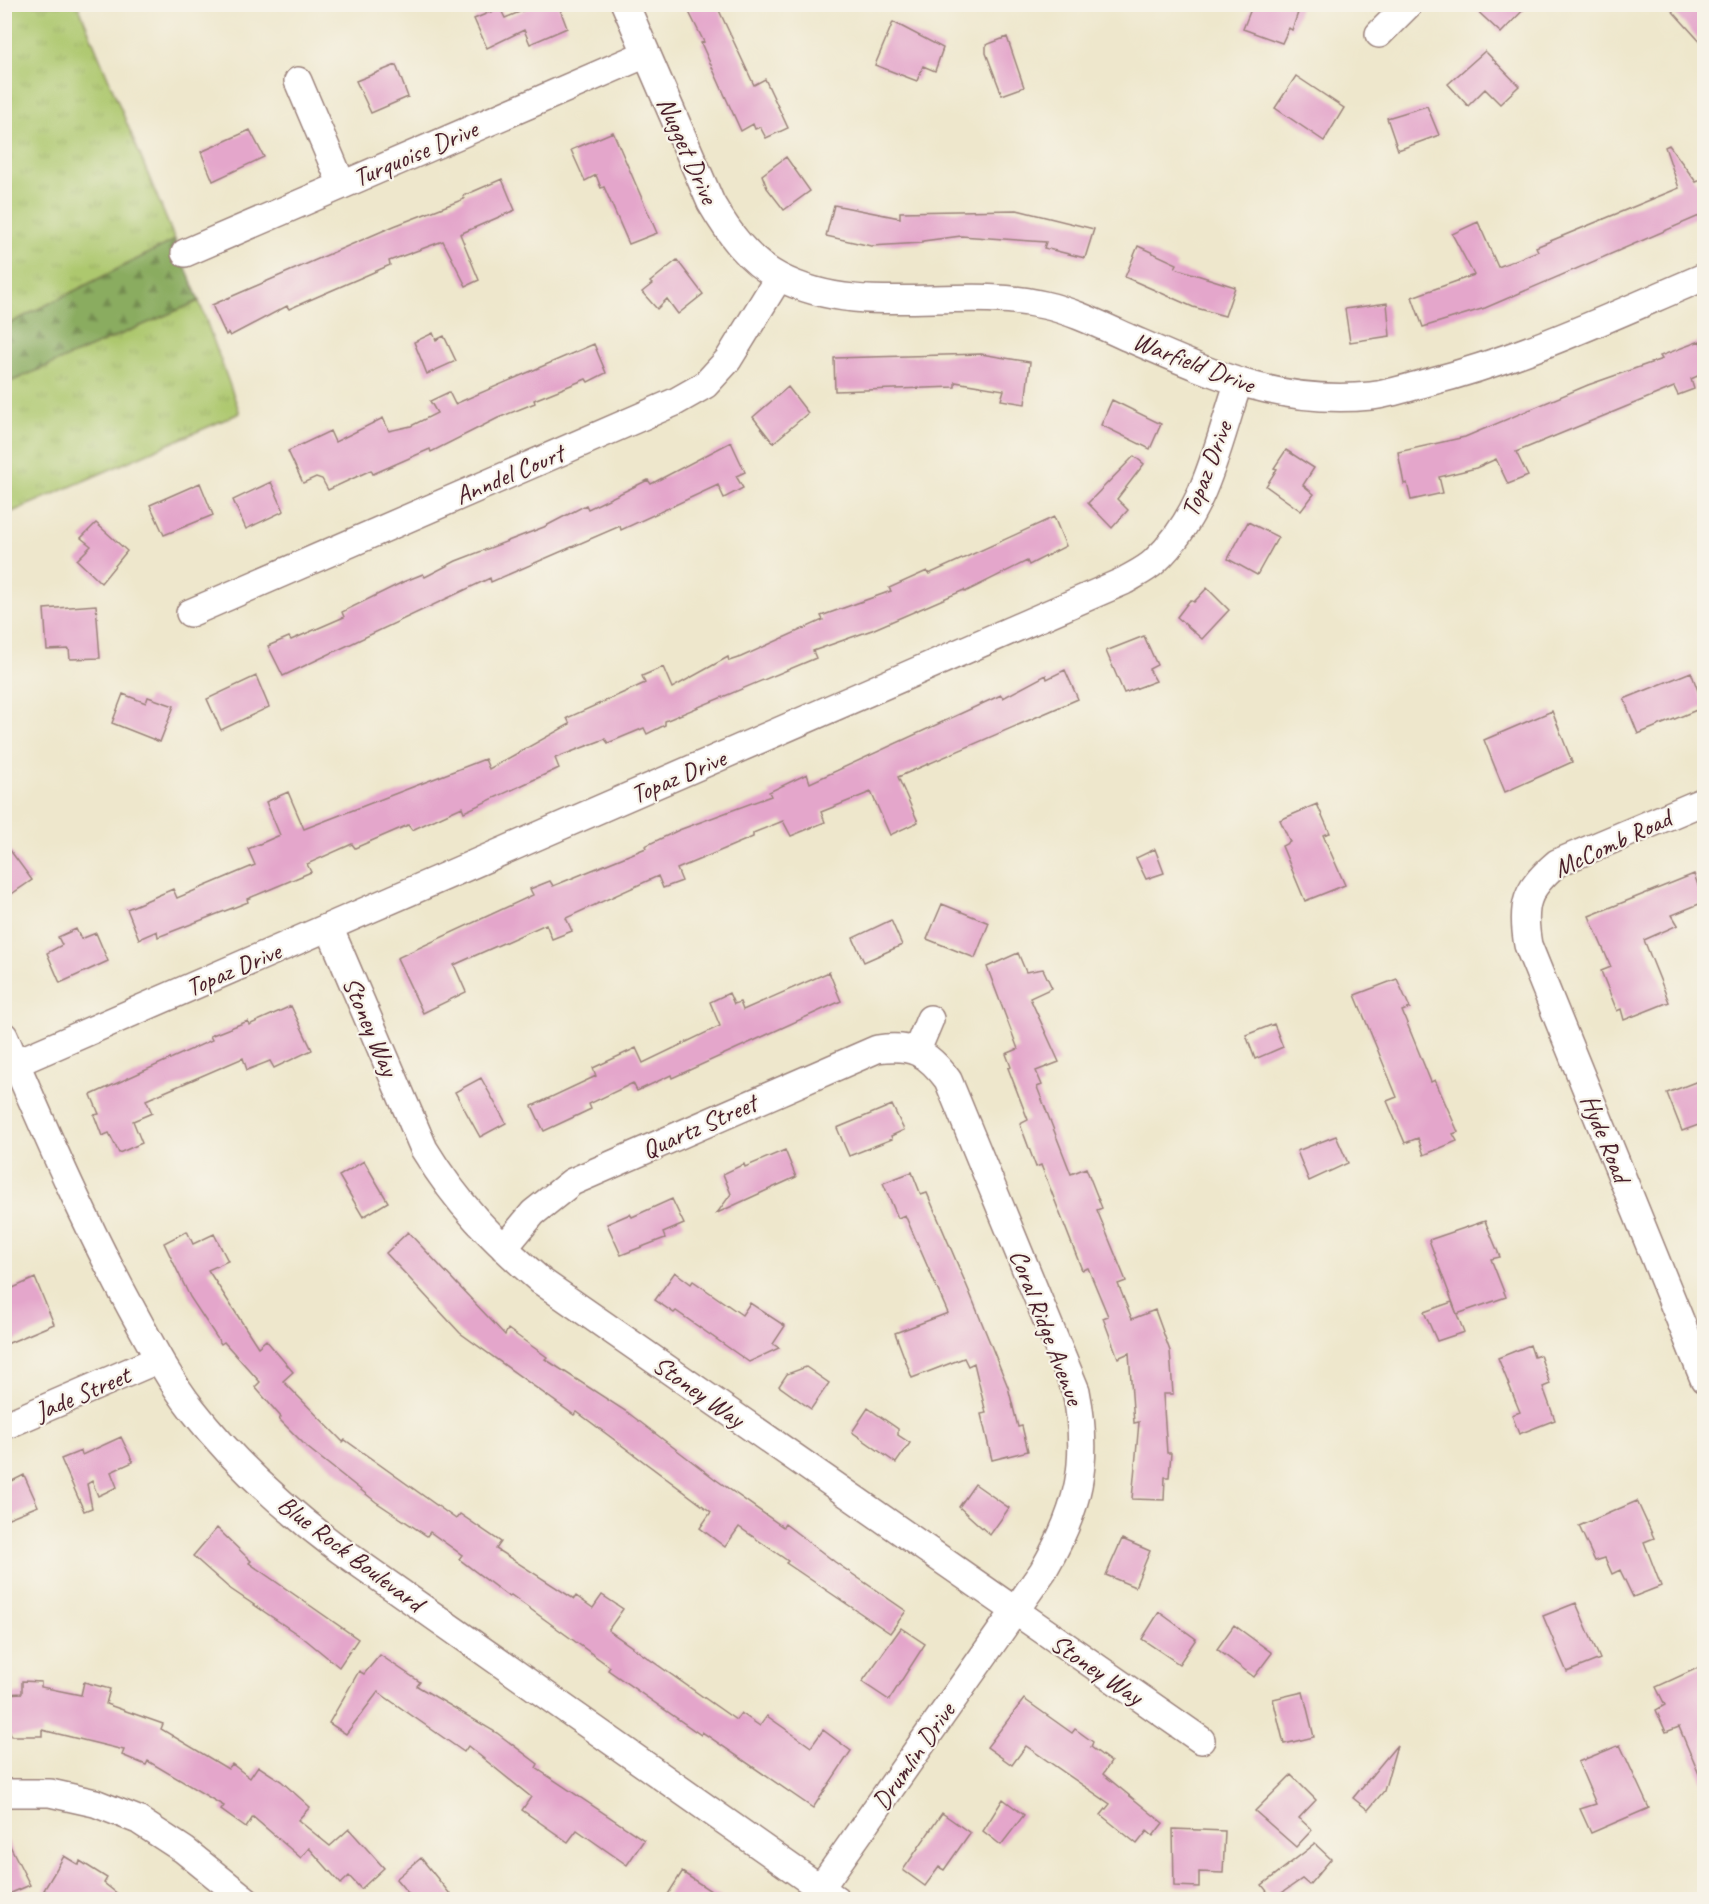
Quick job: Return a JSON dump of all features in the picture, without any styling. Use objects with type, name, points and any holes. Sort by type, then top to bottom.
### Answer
[{"type":"street","name":"Nugget Drive","points":[[625,4],[711,203],[727,232],[750,256],[779,277]]},
{"type":"street","points":[[1379,34],[1409,4]]},
{"type":"street","name":"Turquoise Drive","points":[[185,253],[646,54]]},
{"type":"street","points":[[298,81],[342,185]]},
{"type":"street","name":"Warfield Drive","points":[[779,277],[819,292],[864,299],[906,301],[977,297],[1045,305],[1238,384],[1302,397],[1373,396],[1482,368],[1704,277]]},
{"type":"street","name":"Anndel Court","points":[[190,613],[675,402],[705,385],[728,360],[779,277]]},
{"type":"street","name":"Topaz Drive","points":[[16,1063],[1124,581],[1154,563],[1175,540],[1196,510],[1238,384]]},
{"type":"street","name":"McComb Road","points":[[1528,894],[1538,880],[1557,863],[1704,801]]},
{"type":"street","name":"Hyde Road","points":[[1528,894],[1524,921],[1527,945],[1704,1379]]},
{"type":"street","name":"Stoney Way","points":[[329,927],[424,1149],[445,1183],[470,1214],[504,1248],[541,1281],[1201,1740]]},
{"type":"street","points":[[917,1050],[930,1019]]},
{"type":"street","name":"Blue Rock Boulevard","points":[[4,1036],[109,1268],[159,1359],[193,1410],[233,1457],[302,1522],[823,1896]]},
{"type":"street","name":"Quartz Street","points":[[504,1248],[533,1212],[572,1182],[877,1049],[897,1046],[917,1050]]},
{"type":"street","name":"Coral Ridge Avenue","points":[[917,1050],[935,1063],[948,1080],[1066,1361],[1082,1421],[1082,1462],[1077,1500],[1063,1538],[1014,1612]]},
{"type":"street","name":"Jade Street","points":[[4,1426],[159,1359]]},
{"type":"street","name":"Drumlin Drive","points":[[823,1896],[1014,1612]]},
{"type":"street","points":[[4,1794],[50,1793],[95,1803],[138,1820],[184,1850],[246,1899]]},
{"type":"green space","points":[[19,5],[78,5],[175,240],[5,326],[4,8]]},
{"type":"green space","points":[[175,240],[199,301],[5,384],[5,326]]},
{"type":"green space","points":[[199,301],[240,413],[5,515],[5,384]]},
{"type":"building","points":[[539,4],[558,4],[567,28],[530,44],[524,30],[487,48],[474,19],[500,8],[505,18]]},
{"type":"building","points":[[685,4],[716,4],[754,85],[765,79],[788,128],[766,138],[760,127],[755,129],[753,124],[741,131],[701,43],[704,42]]},
{"type":"building","points":[[1253,4],[1301,4],[1292,30],[1289,28],[1282,43],[1243,29]]},
{"type":"building","points":[[1470,4],[1529,4],[1501,33]]},
{"type":"building","points":[[1666,4],[1704,4],[1704,46]]},
{"type":"building","points":[[893,22],[943,48],[935,71],[923,66],[917,81],[875,65]]},
{"type":"building","points":[[1007,37],[1024,87],[1002,95],[986,53],[986,45]]},
{"type":"building","points":[[1485,51],[1519,86],[1500,104],[1485,89],[1468,106],[1448,84]]},
{"type":"building","points":[[396,65],[408,97],[371,113],[356,81]]},
{"type":"building","points":[[1296,76],[1344,108],[1324,141],[1275,108]]},
{"type":"building","points":[[1427,106],[1439,135],[1398,150],[1387,118]]},
{"type":"building","points":[[250,130],[264,157],[213,181],[201,152]]},
{"type":"building","points":[[613,132],[657,233],[629,244],[604,187],[601,188],[596,175],[585,181],[571,150]]},
{"type":"building","points":[[1669,145],[1696,182],[1704,179],[1704,214],[1485,308],[1423,327],[1412,297],[1474,275],[1452,234],[1478,222],[1498,267],[1538,251],[1536,247],[1679,188],[1665,147]]},
{"type":"building","points":[[786,157],[810,191],[784,210],[767,188],[762,175]]},
{"type":"building","points":[[502,179],[515,210],[460,234],[479,280],[466,286],[443,241],[389,261],[390,265],[289,309],[287,306],[230,336],[228,333],[226,335],[212,305],[394,226],[464,199],[463,196]]},
{"type":"building","points":[[834,205],[900,218],[900,212],[1017,210],[1094,229],[1085,258],[1044,248],[1046,242],[961,236],[922,243],[871,246],[826,236]]},
{"type":"building","points":[[1138,246],[1177,264],[1175,268],[1235,287],[1225,316],[1193,307],[1125,277]]},
{"type":"building","points":[[677,260],[703,294],[678,314],[667,299],[657,309],[642,292],[652,284],[650,282]]},
{"type":"building","points":[[1387,303],[1390,336],[1350,342],[1345,309]]},
{"type":"building","points":[[433,333],[436,340],[444,336],[456,361],[427,374],[414,342]]},
{"type":"building","points":[[1700,341],[1704,353],[1704,373],[1691,379],[1694,389],[1678,395],[1674,387],[1516,452],[1528,476],[1508,484],[1496,459],[1476,468],[1439,477],[1443,493],[1411,500],[1407,483],[1404,484],[1398,452],[1465,437],[1588,385],[1662,359],[1660,356]]},
{"type":"building","points":[[594,344],[606,373],[588,382],[586,379],[534,400],[535,403],[498,418],[431,452],[430,449],[373,474],[371,470],[328,490],[322,479],[316,477],[303,483],[288,451],[330,431],[335,442],[383,418],[389,431],[411,426],[437,413],[430,401],[449,392],[455,404]]},
{"type":"building","points":[[981,354],[1030,362],[1025,404],[1001,400],[1004,390],[955,382],[955,387],[835,391],[834,358]]},
{"type":"building","points":[[788,387],[808,413],[773,443],[753,417]]},
{"type":"building","points":[[1112,400],[1161,424],[1150,449],[1101,425]]},
{"type":"building","points":[[731,442],[745,472],[736,476],[743,488],[724,498],[718,485],[621,530],[620,526],[491,582],[490,578],[283,676],[268,646],[289,637],[291,640],[344,617],[342,612],[403,582],[423,574],[425,577],[456,561],[544,527],[586,505],[588,509],[648,480],[651,484]]},
{"type":"building","points":[[1286,450],[1314,468],[1303,485],[1314,494],[1301,511],[1266,486]]},
{"type":"building","points":[[1134,456],[1144,464],[1117,499],[1128,510],[1112,528],[1088,503]]},
{"type":"building","points":[[271,482],[284,511],[246,529],[233,500]]},
{"type":"building","points":[[200,483],[213,515],[164,535],[150,505]]},
{"type":"building","points":[[1054,517],[1066,546],[1029,565],[1027,561],[965,592],[964,590],[872,630],[813,651],[816,658],[665,721],[665,725],[647,734],[644,728],[608,743],[605,739],[555,758],[559,768],[464,812],[462,807],[412,830],[408,825],[355,848],[352,844],[307,864],[311,872],[247,899],[248,902],[158,937],[157,931],[139,939],[127,909],[173,889],[177,898],[255,865],[248,849],[280,835],[266,802],[288,792],[304,829],[485,759],[489,769],[570,724],[567,718],[645,683],[642,676],[663,667],[672,688],[728,657],[729,661],[741,657],[823,620],[821,616],[891,591],[889,588],[927,571],[929,574]]},
{"type":"building","points":[[1248,522],[1278,537],[1257,575],[1228,559]]},
{"type":"building","points":[[96,523],[127,551],[101,583],[77,560],[91,546],[81,538]]},
{"type":"building","points":[[1207,588],[1229,610],[1202,639],[1177,617],[1190,600],[1194,602]]},
{"type":"building","points":[[96,605],[100,658],[70,659],[69,649],[47,650],[44,609]]},
{"type":"building","points":[[1144,636],[1157,665],[1149,669],[1156,681],[1124,693],[1106,651]]},
{"type":"building","points":[[1065,670],[1078,699],[898,777],[918,822],[890,835],[871,792],[821,812],[825,822],[791,836],[783,821],[753,833],[753,837],[677,869],[682,881],[663,888],[658,876],[566,918],[572,931],[552,939],[546,924],[454,965],[466,992],[423,1013],[397,958],[533,895],[530,889],[550,881],[553,886],[646,848],[645,846],[679,830],[771,796],[769,792],[807,774],[810,783],[1001,695],[1003,698],[1046,675],[1047,679]]},
{"type":"building","points":[[1691,672],[1704,707],[1638,734],[1624,699]]},
{"type":"building","points":[[256,676],[269,707],[221,730],[207,699]]},
{"type":"building","points":[[123,694],[146,703],[148,697],[174,706],[160,742],[112,723]]},
{"type":"building","points":[[1552,711],[1572,762],[1505,792],[1484,740]]},
{"type":"building","points":[[1317,804],[1330,833],[1323,835],[1345,885],[1305,901],[1282,846],[1290,842],[1280,820]]},
{"type":"building","points":[[4,842],[32,880],[4,899]]},
{"type":"building","points":[[1155,849],[1164,873],[1146,879],[1136,858]]},
{"type":"building","points":[[1694,874],[1704,902],[1672,915],[1678,925],[1644,940],[1669,1002],[1624,1020],[1621,1009],[1617,1011],[1601,971],[1611,967],[1589,916]]},
{"type":"building","points":[[942,904],[989,923],[975,958],[927,939]]},
{"type":"building","points":[[891,920],[902,945],[864,962],[853,938]]},
{"type":"building","points":[[76,929],[81,939],[96,933],[108,961],[60,983],[47,953],[62,945],[58,937]]},
{"type":"building","points":[[1018,953],[1026,972],[1043,969],[1052,988],[1030,998],[1059,1062],[1036,1071],[1042,1085],[1037,1087],[1071,1174],[1086,1168],[1102,1208],[1097,1210],[1126,1281],[1118,1284],[1132,1319],[1155,1310],[1170,1351],[1173,1394],[1163,1394],[1167,1453],[1171,1453],[1169,1477],[1165,1477],[1164,1500],[1132,1499],[1139,1422],[1134,1423],[1129,1353],[1118,1358],[1103,1318],[1108,1316],[1088,1268],[1082,1270],[1041,1165],[1036,1167],[1020,1124],[1028,1120],[1008,1068],[1011,1067],[1006,1054],[1018,1049],[987,967]]},
{"type":"building","points":[[829,972],[841,1001],[672,1078],[671,1075],[637,1091],[633,1083],[589,1104],[591,1109],[544,1131],[532,1106],[596,1076],[593,1068],[636,1048],[643,1063],[720,1026],[710,1002],[729,993],[734,1004],[740,1002],[743,1010]]},
{"type":"building","points":[[1397,979],[1410,1008],[1402,1011],[1431,1082],[1435,1080],[1458,1132],[1453,1134],[1457,1141],[1424,1155],[1418,1138],[1405,1143],[1387,1101],[1397,1097],[1355,995]]},
{"type":"building","points":[[291,1006],[312,1050],[274,1068],[270,1061],[247,1070],[243,1058],[146,1100],[152,1113],[133,1121],[142,1143],[119,1153],[109,1133],[102,1136],[94,1115],[99,1114],[91,1095],[212,1040],[210,1036],[248,1021],[249,1025]]},
{"type":"building","points":[[1274,1024],[1283,1047],[1255,1059],[1246,1035]]},
{"type":"building","points":[[481,1078],[506,1123],[480,1137],[455,1092]]},
{"type":"building","points":[[1698,1081],[1704,1098],[1704,1123],[1682,1131],[1667,1093]]},
{"type":"building","points":[[892,1105],[904,1130],[891,1136],[892,1139],[849,1156],[837,1128]]},
{"type":"building","points":[[1336,1136],[1348,1163],[1309,1181],[1297,1151]]},
{"type":"building","points":[[785,1150],[796,1177],[717,1213],[731,1194],[723,1174]]},
{"type":"building","points":[[364,1161],[388,1202],[363,1217],[339,1176]]},
{"type":"building","points":[[912,1172],[921,1195],[927,1193],[969,1291],[1008,1387],[1018,1427],[1022,1426],[1028,1451],[992,1460],[981,1414],[986,1413],[974,1363],[968,1366],[964,1358],[912,1378],[895,1333],[948,1313],[905,1215],[898,1218],[883,1183]]},
{"type":"building","points":[[672,1199],[684,1224],[663,1233],[665,1238],[621,1255],[607,1224],[630,1214],[632,1217]]},
{"type":"building","points":[[1485,1221],[1500,1257],[1491,1259],[1506,1297],[1457,1314],[1429,1240]]},
{"type":"building","points":[[187,1231],[193,1244],[214,1234],[228,1261],[208,1270],[258,1347],[266,1340],[293,1372],[283,1381],[343,1442],[345,1440],[456,1519],[460,1514],[501,1542],[496,1549],[574,1599],[576,1596],[593,1608],[602,1595],[623,1609],[608,1630],[736,1720],[741,1713],[760,1726],[767,1716],[811,1747],[823,1730],[851,1751],[813,1808],[702,1732],[701,1735],[608,1670],[610,1667],[511,1595],[509,1597],[459,1559],[462,1555],[430,1532],[427,1536],[376,1502],[308,1448],[279,1419],[281,1417],[255,1387],[260,1382],[224,1342],[221,1344],[190,1297],[164,1243]]},
{"type":"building","points":[[408,1232],[505,1335],[508,1329],[547,1357],[545,1359],[627,1412],[715,1479],[783,1527],[785,1524],[906,1611],[890,1633],[786,1563],[788,1561],[739,1527],[725,1547],[700,1528],[711,1512],[577,1412],[574,1415],[460,1333],[386,1253]]},
{"type":"building","points":[[675,1272],[691,1284],[693,1281],[742,1315],[750,1303],[785,1326],[773,1344],[779,1348],[749,1362],[676,1311],[674,1313],[655,1300]]},
{"type":"building","points":[[35,1278],[54,1324],[4,1345],[4,1292]]},
{"type":"building","points":[[1452,1302],[1464,1332],[1437,1341],[1424,1312]]},
{"type":"building","points":[[1530,1345],[1534,1357],[1540,1355],[1550,1384],[1543,1387],[1555,1420],[1519,1434],[1512,1415],[1520,1412],[1498,1358]]},
{"type":"building","points":[[806,1367],[829,1383],[811,1409],[779,1386],[787,1374]]},
{"type":"building","points":[[868,1408],[898,1429],[898,1435],[910,1443],[896,1463],[852,1432]]},
{"type":"building","points":[[121,1437],[133,1462],[111,1472],[117,1487],[98,1496],[92,1481],[87,1484],[92,1508],[84,1511],[61,1459],[81,1451],[82,1455]]},
{"type":"building","points":[[24,1475],[38,1506],[4,1520],[4,1485]]},
{"type":"building","points":[[975,1484],[1009,1508],[990,1535],[959,1507]]},
{"type":"building","points":[[1637,1501],[1654,1538],[1644,1542],[1661,1586],[1633,1597],[1620,1570],[1612,1574],[1605,1558],[1595,1561],[1579,1526]]},
{"type":"building","points":[[217,1528],[251,1561],[249,1563],[358,1639],[339,1667],[306,1640],[229,1588],[193,1556]]},
{"type":"building","points":[[1122,1539],[1150,1551],[1135,1587],[1106,1575]]},
{"type":"building","points":[[1576,1603],[1600,1659],[1567,1672],[1543,1616]]},
{"type":"building","points":[[1159,1612],[1196,1639],[1179,1664],[1142,1639]]},
{"type":"building","points":[[1234,1625],[1272,1653],[1254,1677],[1217,1649]]},
{"type":"building","points":[[901,1628],[925,1644],[889,1700],[862,1682]]},
{"type":"building","points":[[380,1655],[420,1682],[417,1686],[497,1733],[538,1764],[536,1768],[644,1840],[627,1865],[577,1830],[568,1842],[522,1810],[531,1797],[468,1746],[464,1752],[378,1692],[346,1734],[329,1723],[359,1671],[364,1674]]},
{"type":"building","points":[[1704,1665],[1704,1786],[1679,1727],[1666,1732],[1656,1710],[1665,1705],[1656,1687]]},
{"type":"building","points":[[22,1681],[41,1682],[41,1687],[81,1695],[84,1682],[110,1689],[106,1704],[163,1724],[161,1729],[228,1769],[232,1764],[250,1778],[258,1766],[281,1781],[310,1807],[298,1820],[330,1846],[349,1829],[384,1868],[361,1889],[349,1876],[341,1884],[309,1848],[301,1858],[253,1817],[246,1828],[221,1810],[224,1806],[148,1761],[146,1765],[122,1755],[124,1750],[42,1730],[42,1736],[11,1736],[10,1732],[4,1732],[4,1694],[22,1693]]},
{"type":"building","points":[[1303,1692],[1314,1737],[1284,1744],[1273,1699]]},
{"type":"building","points":[[1024,1699],[1072,1733],[1075,1729],[1093,1742],[1091,1747],[1111,1762],[1103,1774],[1163,1823],[1153,1836],[1147,1831],[1137,1844],[1101,1815],[1110,1804],[1026,1746],[1012,1765],[987,1747]]},
{"type":"building","points":[[1397,1745],[1384,1791],[1368,1810],[1353,1798]]},
{"type":"building","points":[[1620,1745],[1649,1808],[1591,1833],[1580,1809],[1596,1804],[1578,1762]]},
{"type":"building","points":[[1291,1775],[1316,1800],[1299,1818],[1312,1830],[1296,1847],[1255,1811]]},
{"type":"building","points":[[1003,1799],[1024,1815],[1001,1845],[983,1831]]},
{"type":"building","points":[[942,1813],[970,1833],[944,1870],[939,1867],[925,1886],[903,1870]]},
{"type":"building","points":[[1173,1829],[1225,1831],[1223,1873],[1199,1872],[1199,1887],[1174,1886]]},
{"type":"building","points":[[4,1834],[30,1885],[4,1896]]},
{"type":"building","points":[[1315,1844],[1331,1859],[1309,1885],[1302,1879],[1273,1899],[1262,1885]]},
{"type":"building","points":[[64,1856],[79,1865],[80,1861],[107,1878],[104,1883],[124,1899],[60,1899],[44,1890]]},
{"type":"building","points":[[421,1858],[454,1899],[413,1899],[396,1879]]},
{"type":"building","points":[[682,1872],[723,1899],[665,1899]]}]
